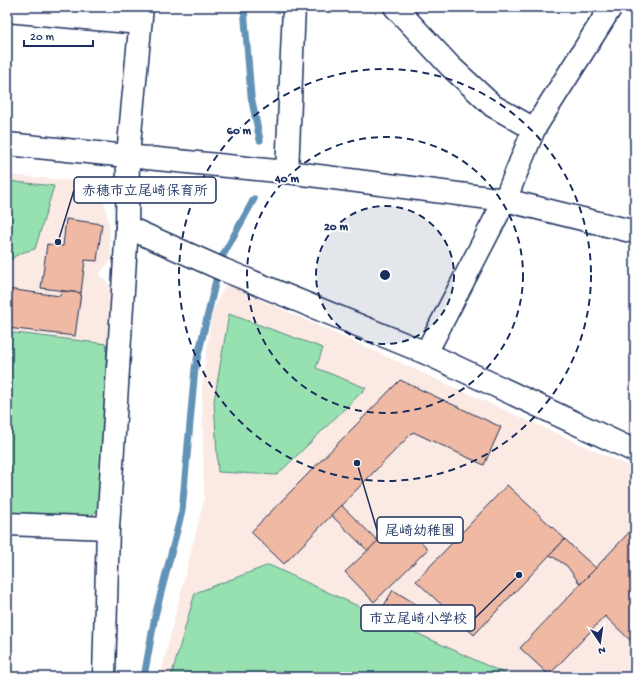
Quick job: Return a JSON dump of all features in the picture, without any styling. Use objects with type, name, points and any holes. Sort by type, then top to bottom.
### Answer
[{"type":"street","points":[[287,172],[294,7]]},
{"type":"street","points":[[394,7],[450,66],[493,106],[534,129]]},
{"type":"street","points":[[426,353],[505,200],[534,129],[611,7]]},
{"type":"street","points":[[7,11],[141,15],[128,155],[127,227],[108,528],[104,677]]},
{"type":"street","points":[[7,144],[287,172],[505,200],[635,232]]},
{"type":"street","points":[[127,227],[216,266],[426,353],[635,451]]},
{"type":"street","points":[[7,524],[108,528]]},
{"type":"shaded area","points":[[7,175],[100,183],[109,224],[111,260],[99,274],[112,287],[107,344],[7,332]]},
{"type":"shaded area","points":[[226,284],[635,469],[635,677],[160,677],[204,499],[202,388],[212,312]]},
{"type":"green space","points":[[7,181],[54,186],[35,249],[23,252],[16,256],[7,265]]},
{"type":"green space","points":[[229,314],[323,348],[316,368],[366,388],[277,475],[218,472],[214,401]]},
{"type":"green space","points":[[7,332],[107,344],[99,509],[89,518],[7,515]]},
{"type":"green space","points":[[269,565],[512,677],[171,677],[195,593]]},
{"type":"building","points":[[66,219],[102,224],[97,261],[85,260],[81,293],[41,288],[47,244],[63,246]]},
{"type":"building","points":[[7,289],[60,296],[61,291],[81,293],[75,336],[7,328]]},
{"type":"building","points":[[400,380],[501,427],[484,465],[413,432],[284,564],[251,532]]},
{"type":"building","points":[[507,485],[565,539],[474,635],[416,581]]},
{"type":"building","points":[[341,505],[378,541],[368,551],[331,515]]},
{"type":"building","points":[[400,520],[428,549],[374,602],[345,572]]},
{"type":"building","points":[[635,526],[635,645],[605,616],[549,675],[520,648]]},
{"type":"building","points":[[565,539],[596,568],[580,584],[567,566],[550,555]]},
{"type":"building","points":[[393,590],[429,612],[418,631],[382,609]]},
{"type":"waterway","points":[[244,7],[251,96],[260,140]]},
{"type":"waterway","points":[[144,677],[155,616],[182,511],[195,368],[221,259],[254,199]]},
{"type":"place","name":"赤穂市立尾崎保育所","points":[[58,242]]},
{"type":"place","name":"尾崎幼稚園","points":[[357,463]]},
{"type":"place","name":"市立尾崎小学校","points":[[519,575]]}]
